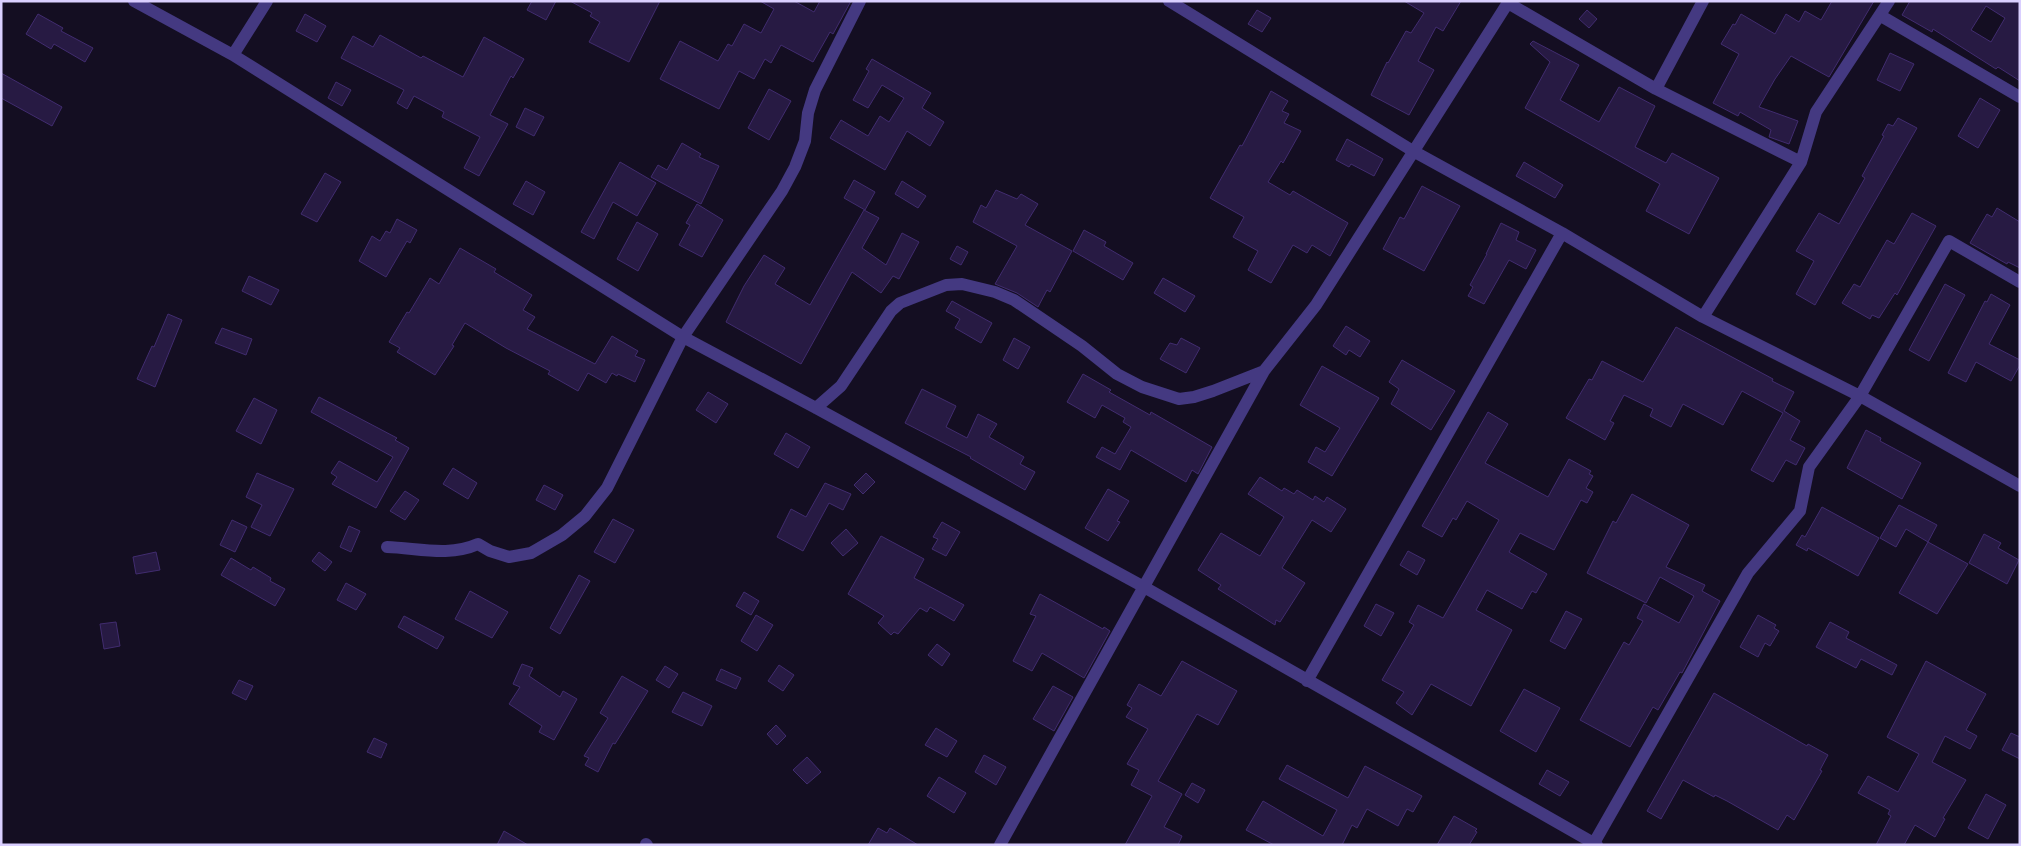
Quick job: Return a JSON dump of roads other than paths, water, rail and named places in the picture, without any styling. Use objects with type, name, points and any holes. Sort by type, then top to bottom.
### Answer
[{"type":"street","points":[[134,1],[233,56],[683,337],[1144,587],[1596,844],[1748,573],[1800,511],[1808,467],[1860,396],[1949,241],[2020,282]]},
{"type":"street","points":[[233,56],[267,1]]},
{"type":"street","points":[[387,547],[445,552],[465,550],[478,544],[490,551],[509,557],[531,553],[562,535],[585,516],[607,488],[683,337],[787,183],[805,141],[808,113],[815,90],[860,1]]},
{"type":"street","points":[[1169,1],[1413,151],[1562,232],[1702,317],[1860,396],[2020,486]]},
{"type":"street","points":[[1656,89],[1703,1]]},
{"type":"street","points":[[1702,317],[1801,162],[1816,112],[1881,16],[1889,1]]},
{"type":"street","points":[[1000,845],[1264,371],[1316,305],[1508,2],[1656,89],[1801,162]]},
{"type":"street","points":[[1881,16],[2020,97]]},
{"type":"street","points":[[1307,681],[1562,232]]},
{"type":"street","points":[[816,408],[841,386],[891,311],[900,304],[946,285],[962,284],[995,292],[1014,300],[1082,346],[1117,374],[1142,386],[1179,399],[1213,391],[1264,371]]}]
